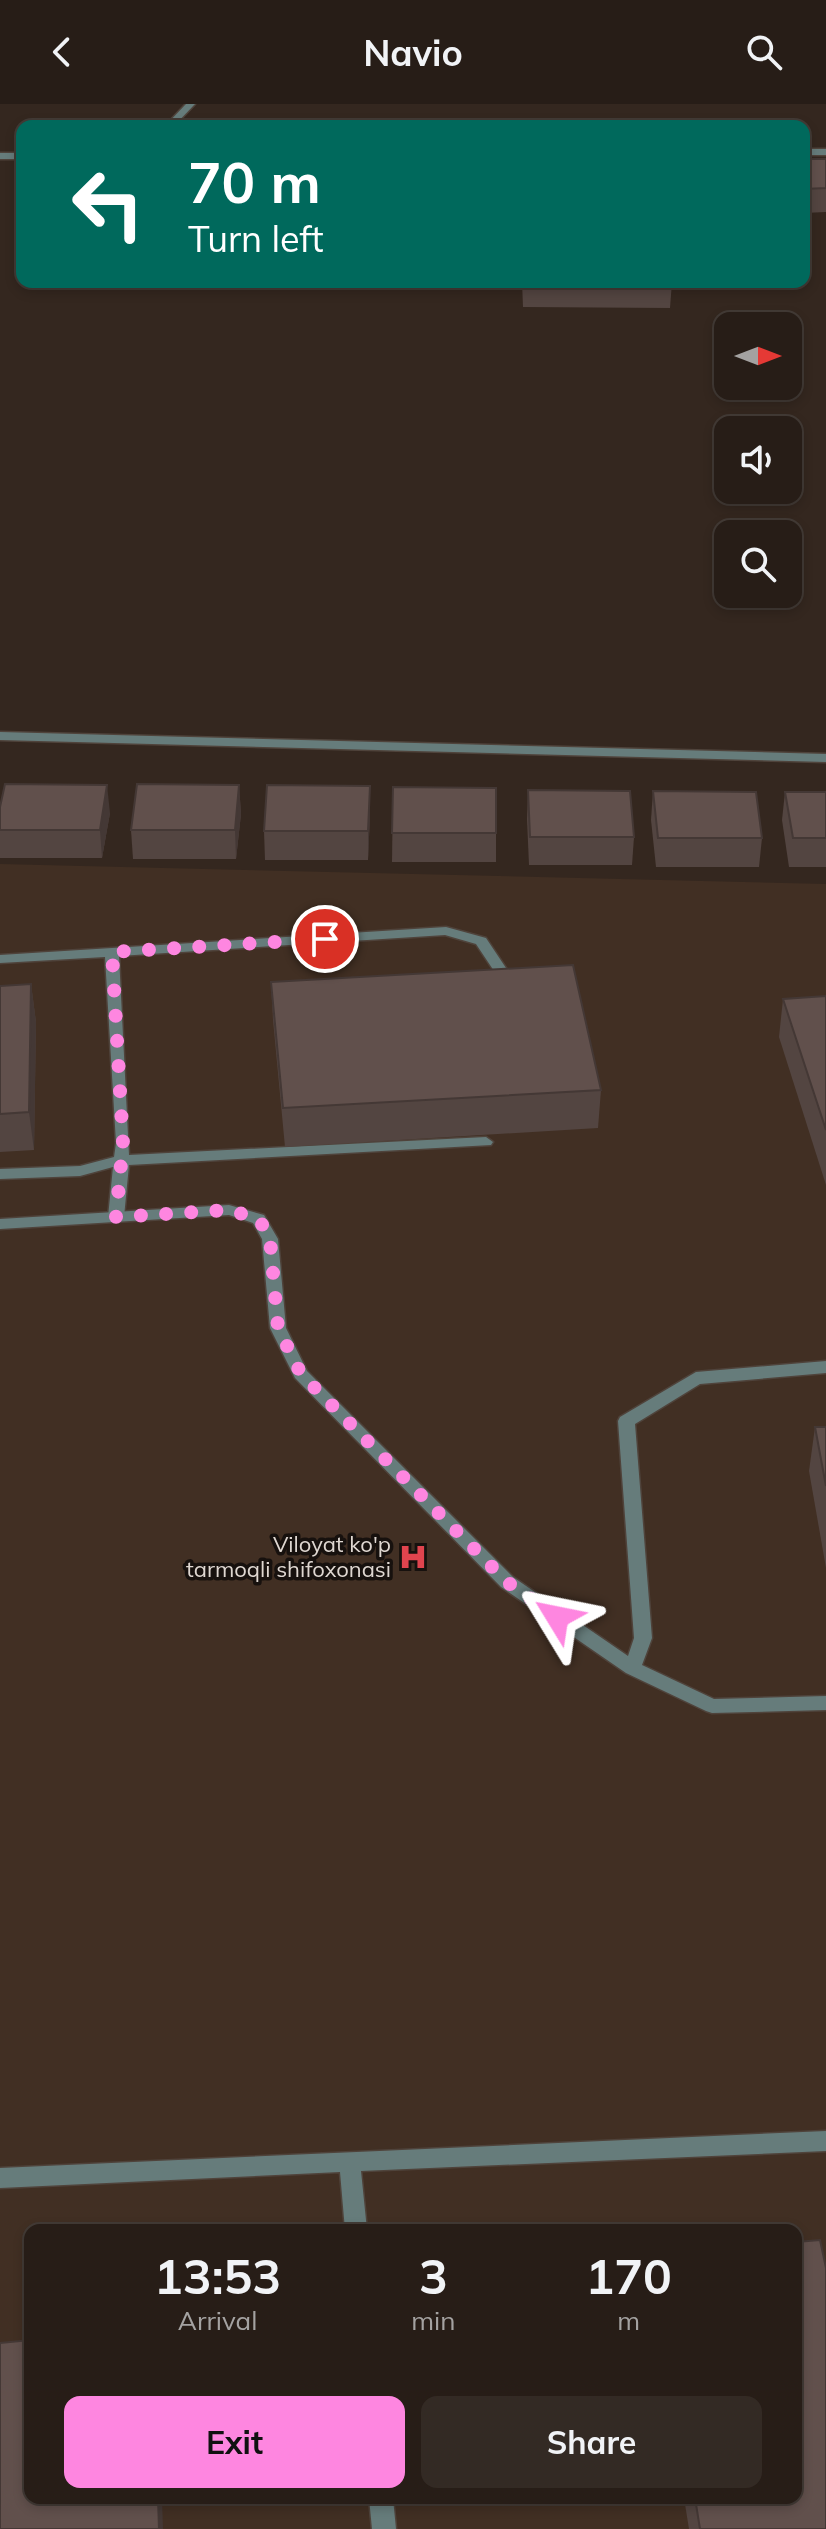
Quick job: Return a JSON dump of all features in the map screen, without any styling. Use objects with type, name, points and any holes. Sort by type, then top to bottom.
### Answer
[{"type":"street","points":[[175,120],[191,104]]},
{"type":"street","points":[[0,736],[826,758]]},
{"type":"street","points":[[0,959],[446,931],[481,941],[509,983]]},
{"type":"street","points":[[112,952],[121,1160],[116,1217]]},
{"type":"street","points":[[0,1174],[80,1171],[121,1160],[486,1142]]},
{"type":"street","points":[[0,1224],[229,1210],[259,1219],[270,1239],[278,1328],[301,1374],[507,1582],[632,1668],[712,1706],[826,1703]]},
{"type":"street","points":[[632,1668],[643,1638],[626,1421],[696,1378],[826,1367]]},
{"type":"street","points":[[0,2178],[826,2141]]},
{"type":"street","points":[[349,2162],[355,2224]]},
{"type":"street","points":[[382,2504],[384,2529]]},
{"type":"shaded area","name":"Viloyat ko'p tarmoqli shifoxonasi","points":[[0,864],[826,884],[826,2529],[0,2529]]},
{"type":"building","points":[[810,159],[826,159],[826,188],[810,189]]},
{"type":"building","points":[[5,784],[107,785],[100,830],[0,830],[0,807]]},
{"type":"building","points":[[137,784],[239,785],[235,830],[131,830]]},
{"type":"building","points":[[267,785],[370,786],[368,831],[264,831]]},
{"type":"building","points":[[393,787],[496,788],[496,833],[392,833]]},
{"type":"building","points":[[528,790],[630,791],[634,837],[530,837]]},
{"type":"building","points":[[653,791],[756,792],[762,838],[658,838]]},
{"type":"building","points":[[785,792],[826,792],[826,838],[793,838]]},
{"type":"building","points":[[573,965],[601,1090],[283,1108],[271,982]]},
{"type":"building","points":[[31,984],[29,1112],[0,1114],[0,986]]},
{"type":"building","points":[[826,996],[826,1130],[783,999]]},
{"type":"building","points":[[815,1427],[826,1427],[826,1486]]},
{"type":"building","points":[[820,2240],[826,2268],[826,2529],[700,2529],[696,2504],[802,2504],[802,2242]]},
{"type":"building","points":[[24,2341],[24,2504],[158,2504],[159,2529],[0,2529],[0,2343]]},
{"type":"place","name":"Viloyat ko'p tarmoqli shifoxonasi","points":[[413,1557]]},
{"type":"route","points":[[325,939],[112,952],[123,1143],[116,1217],[229,1210],[259,1219],[270,1239],[278,1328],[301,1374],[351,1421],[507,1582],[557,1617]]}]
